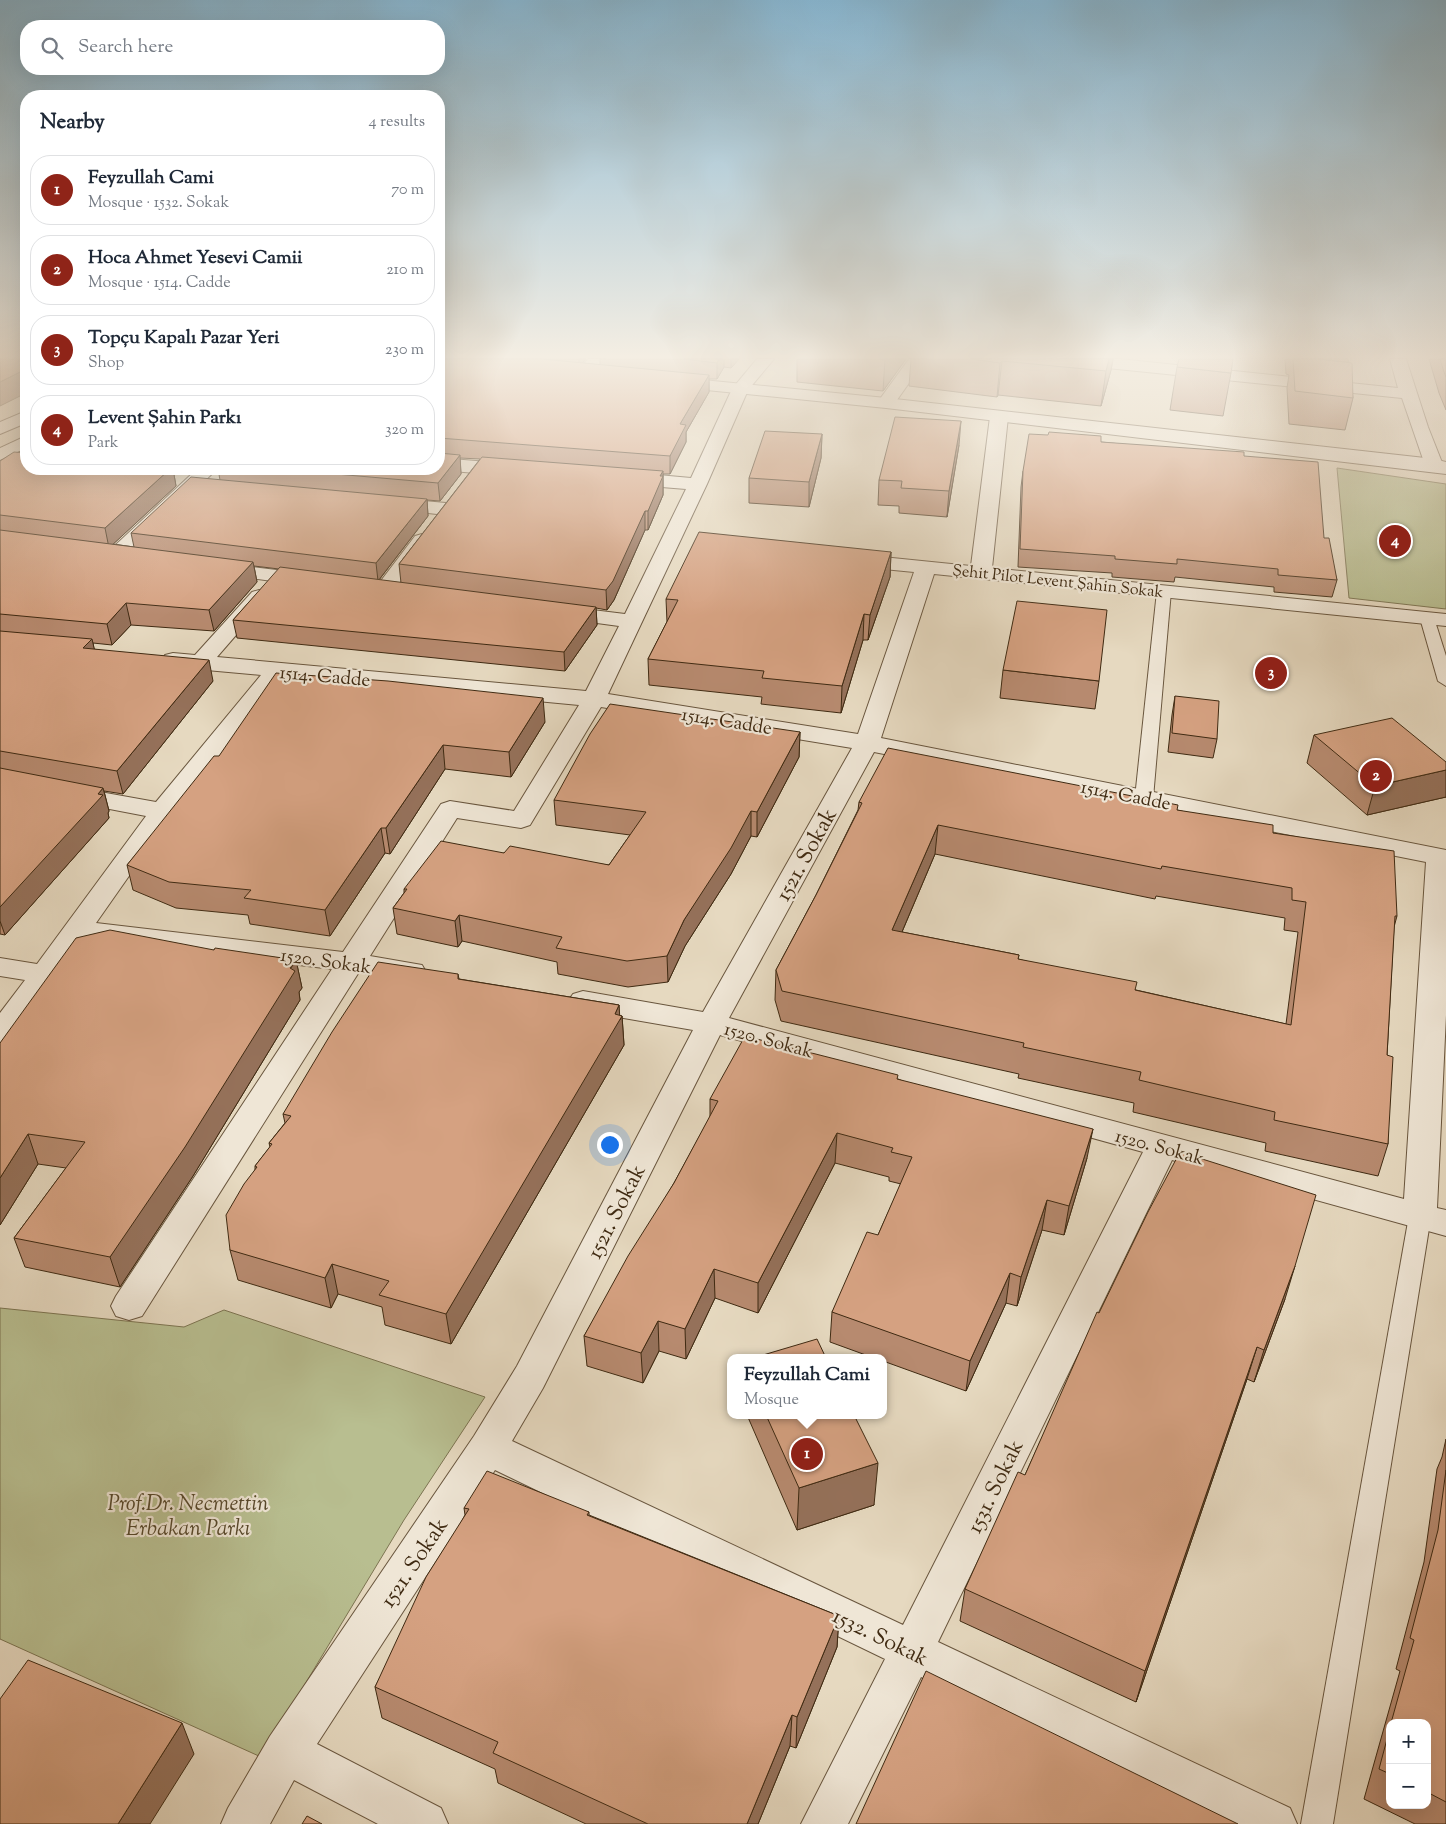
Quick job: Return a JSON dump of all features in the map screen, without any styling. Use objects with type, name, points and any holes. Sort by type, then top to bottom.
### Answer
[{"type":"street","points":[[0,455],[20,444]]},
{"type":"street","points":[[129,1306],[450,809],[521,820],[594,699],[632,621],[680,542],[698,484],[716,444]]},
{"type":"street","points":[[981,572],[996,444]]},
{"type":"street","points":[[1243,444],[1440,466]]},
{"type":"street","points":[[1430,444],[1440,466]]},
{"type":"street","points":[[445,464],[526,471]]},
{"type":"street","points":[[384,590],[478,467]]},
{"type":"street","points":[[144,560],[105,555],[190,486],[209,478]]},
{"type":"street","points":[[612,478],[698,484]]},
{"type":"street","points":[[367,502],[455,498]]},
{"type":"street","name":"Şehit Pilot Levent Şahin Sokak","points":[[837,558],[1437,619]]},
{"type":"street","points":[[201,567],[326,582]]},
{"type":"street","name":"1521. Sokak","points":[[244,1824],[286,1752],[488,1448],[530,1376],[711,1022],[868,743],[926,567]]},
{"type":"street","points":[[200,663],[277,576]]},
{"type":"street","points":[[537,609],[632,621]]},
{"type":"street","name":"1514. Cadde","points":[[152,658],[594,699],[868,743],[1443,858]]},
{"type":"street","points":[[0,1034],[162,812],[277,670]]},
{"type":"street","points":[[0,781],[162,812]]},
{"type":"street","points":[[1433,1220],[1443,858]]},
{"type":"street","name":"1520. Sokak","points":[[77,929],[351,962],[439,977]]},
{"type":"street","points":[[0,967],[44,974]]},
{"type":"street","name":"1520. Sokak","points":[[555,996],[711,1022],[1433,1220]]},
{"type":"street","name":"1531. Sokak","points":[[824,1824],[1162,1147]]},
{"type":"street","name":"1532. Sokak","points":[[488,1448],[1274,1824]]},
{"type":"street","points":[[286,1752],[425,1824]]},
{"type":"lane","points":[[1144,798],[1164,591]]},
{"type":"lane","points":[[1437,619],[1446,682]]},
{"type":"lane","points":[[1317,1824],[1433,1220]]},
{"type":"green space","points":[[1337,468],[1446,484],[1446,609],[1349,598]]},
{"type":"green space","name":"Prof.Dr. Necmettin Erbakan Parkı","points":[[0,1308],[184,1327],[224,1310],[485,1397],[404,1520],[261,1757],[0,1639]]},
{"type":"building","points":[[518,444],[676,444],[670,456]]},
{"type":"building","points":[[761,444],[819,444],[809,482],[749,478]]},
{"type":"building","points":[[888,444],[957,444],[949,491],[901,488],[902,481],[879,480]]},
{"type":"building","points":[[1027,444],[1131,444],[1244,452],[1244,456],[1318,462],[1324,538],[1329,538],[1337,580],[1278,575],[1278,569],[1177,559],[1177,564],[1115,559],[1115,556],[1020,549],[1023,471]]},
{"type":"building","points":[[14,452],[20,452],[20,475],[163,475],[105,528],[0,515],[0,461]]},
{"type":"building","points":[[445,454],[460,455],[445,474]]},
{"type":"building","points":[[482,457],[663,471],[660,476],[663,476],[648,511],[645,511],[613,581],[606,590],[399,564]]},
{"type":"building","points":[[347,475],[444,475],[438,483]]},
{"type":"building","points":[[191,477],[427,499],[376,563],[131,533]]},
{"type":"building","points":[[0,530],[253,562],[209,610],[126,603],[107,624],[0,614]]},
{"type":"building","points":[[699,532],[891,552],[870,615],[864,614],[842,686],[762,678],[764,671],[648,659],[678,600],[666,599]]},
{"type":"building","points":[[280,567],[596,607],[564,652],[233,620]]},
{"type":"building","points":[[1017,601],[1107,610],[1099,681],[1003,670]]},
{"type":"building","points":[[0,631],[92,639],[83,648],[209,660],[117,771],[0,751]]},
{"type":"building","points":[[276,673],[388,681],[543,698],[509,752],[443,745],[386,828],[381,828],[325,910],[244,898],[251,890],[169,882],[127,865],[214,756],[219,756]]},
{"type":"building","points":[[1175,696],[1219,701],[1217,739],[1172,733]]},
{"type":"building","points":[[610,704],[800,732],[757,812],[751,811],[731,848],[684,920],[667,956],[627,961],[556,948],[562,937],[459,915],[455,921],[393,908],[407,889],[404,889],[441,841],[504,853],[510,846],[609,865],[646,812],[554,800],[590,734]]},
{"type":"building","points":[[1392,718],[1446,762],[1446,770],[1375,786],[1314,735]]},
{"type":"building","points":[[888,748],[1178,805],[1177,810],[1273,825],[1273,833],[1394,851],[1397,916],[1395,916],[1387,1055],[1393,1057],[1388,1144],[1274,1120],[1275,1112],[1139,1080],[1141,1072],[1023,1047],[1024,1043],[782,991],[776,970],[862,803],[859,802]],"holes":[[[938,825],[1161,869],[1162,866],[1292,888],[1292,900],[1306,902],[1291,1025],[1135,990],[1137,982],[1018,959],[1019,955],[892,930]]]},
{"type":"building","points":[[0,768],[103,788],[98,794],[103,795],[0,907]]},
{"type":"building","points":[[110,930],[214,950],[215,948],[296,960],[290,968],[295,971],[185,1147],[110,1257],[14,1238],[85,1142],[28,1134],[0,1178],[0,1043],[76,938]]},
{"type":"building","points":[[378,962],[458,974],[458,979],[619,1005],[615,1014],[622,1016],[446,1314],[379,1295],[389,1281],[332,1264],[325,1278],[230,1250],[226,1215],[244,1184],[257,1167],[255,1166],[272,1144],[269,1143],[291,1116],[283,1114],[332,1032]]},
{"type":"building","points":[[745,1036],[898,1075],[897,1079],[1093,1129],[1069,1206],[1047,1200],[1021,1277],[1010,1273],[970,1361],[832,1312],[867,1232],[878,1235],[912,1157],[891,1152],[893,1148],[837,1133],[758,1283],[714,1269],[685,1329],[658,1321],[641,1353],[584,1336],[628,1256],[674,1183],[718,1101],[710,1099]]},
{"type":"building","points":[[1180,1152],[1316,1195],[1295,1266],[1264,1350],[1257,1347],[1145,1671],[965,1589],[1018,1472],[1025,1475],[1097,1312],[1099,1313],[1148,1212]]},
{"type":"building","points":[[817,1339],[824,1354],[766,1354]]},
{"type":"building","points":[[768,1419],[856,1419],[878,1463],[799,1488]]},
{"type":"building","points":[[1446,1470],[1446,1802],[1431,1794],[1431,1719],[1392,1719],[1414,1640],[1410,1638],[1438,1530]]},
{"type":"building","points":[[487,1471],[589,1512],[587,1515],[839,1616],[797,1717],[792,1715],[747,1824],[648,1824],[493,1753],[498,1742],[375,1687],[426,1577],[469,1509],[464,1508]]},
{"type":"building","points":[[28,1660],[182,1723],[118,1824],[0,1824],[0,1699]]},
{"type":"building","points":[[926,1671],[1238,1824],[856,1824]]},
{"type":"building","points":[[1386,1743],[1386,1772],[1379,1769]]},
{"type":"building","points":[[307,1816],[322,1824],[302,1824]]},
{"type":"place","name":"Levent Şahin Parkı","points":[[1395,541]]},
{"type":"place","name":"Topçu Kapalı Pazar Yeri","points":[[1271,673]]},
{"type":"place","name":"Hoca Ahmet Yesevi Camii","points":[[1376,776]]},
{"type":"place","name":"Feyzullah Cami","points":[[807,1454]]}]
